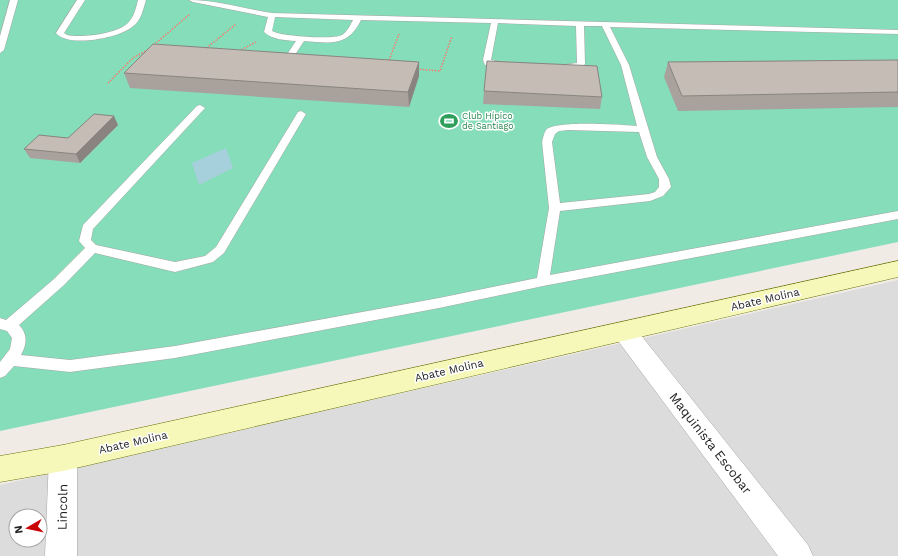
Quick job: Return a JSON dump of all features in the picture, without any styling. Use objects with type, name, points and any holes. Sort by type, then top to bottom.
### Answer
[{"type":"main road","name":"Abate Molina","points":[[0,469],[63,458],[898,270]]},
{"type":"street","name":"Maquinista Escobar","points":[[624,331],[797,556]]},
{"type":"street","name":"Lincoln","points":[[62,556],[63,458]]},
{"type":"lane","points":[[0,50],[14,0]]},
{"type":"lane","points":[[80,0],[60,33],[61,36],[65,38],[83,38],[104,35],[121,30],[135,21],[142,0]]},
{"type":"lane","points":[[193,0],[249,12],[272,15],[898,32]]},
{"type":"lane","points":[[272,15],[268,32],[274,36],[336,39],[344,37],[349,33],[358,17]]},
{"type":"lane","points":[[495,21],[487,60],[488,63],[508,65]]},
{"type":"lane","points":[[556,67],[571,68],[581,64],[580,23]]},
{"type":"lane","points":[[555,208],[650,197],[660,194],[665,187],[664,179],[652,157],[624,65],[605,24]]},
{"type":"lane","points":[[284,65],[302,38]]},
{"type":"lane","points":[[200,108],[87,228],[85,241],[92,248],[175,267],[209,259],[220,250],[301,114]]},
{"type":"lane","points":[[543,281],[555,208],[547,142],[550,132],[557,128],[568,127],[643,129]]},
{"type":"lane","points":[[12,360],[70,366],[175,352],[439,303],[543,281],[898,215]]},
{"type":"lane","points":[[4,325],[59,282],[92,248]]},
{"type":"lane","points":[[0,372],[12,360],[19,347],[19,335],[12,327],[4,325]]},
{"type":"path","points":[[108,83],[133,58],[149,49],[194,11]]},
{"type":"path","points":[[207,53],[201,52],[241,20]]},
{"type":"path","points":[[386,67],[399,34]]},
{"type":"path","points":[[234,53],[258,41],[272,40],[282,36]]},
{"type":"path","points":[[417,69],[440,71],[452,36]]},
{"type":"path","points":[[149,49],[156,49]]},
{"type":"shaded area","points":[[898,280],[898,556],[0,556],[0,485]]},
{"type":"green space","name":"Club Hípico de Santiago","points":[[0,0],[898,0],[898,242],[0,431]]},
{"type":"water","points":[[226,148],[233,168],[199,185],[192,163]]},
{"type":"building","points":[[153,44],[419,62],[408,92],[124,73]]},
{"type":"building","points":[[898,60],[898,92],[682,96],[668,62]]},
{"type":"building","points":[[487,61],[597,66],[602,97],[484,91]]},
{"type":"building","points":[[94,114],[114,116],[76,154],[24,149],[39,135],[68,138]]},
{"type":"place","name":"Club Hípico de Santiago","points":[[449,121]]}]
